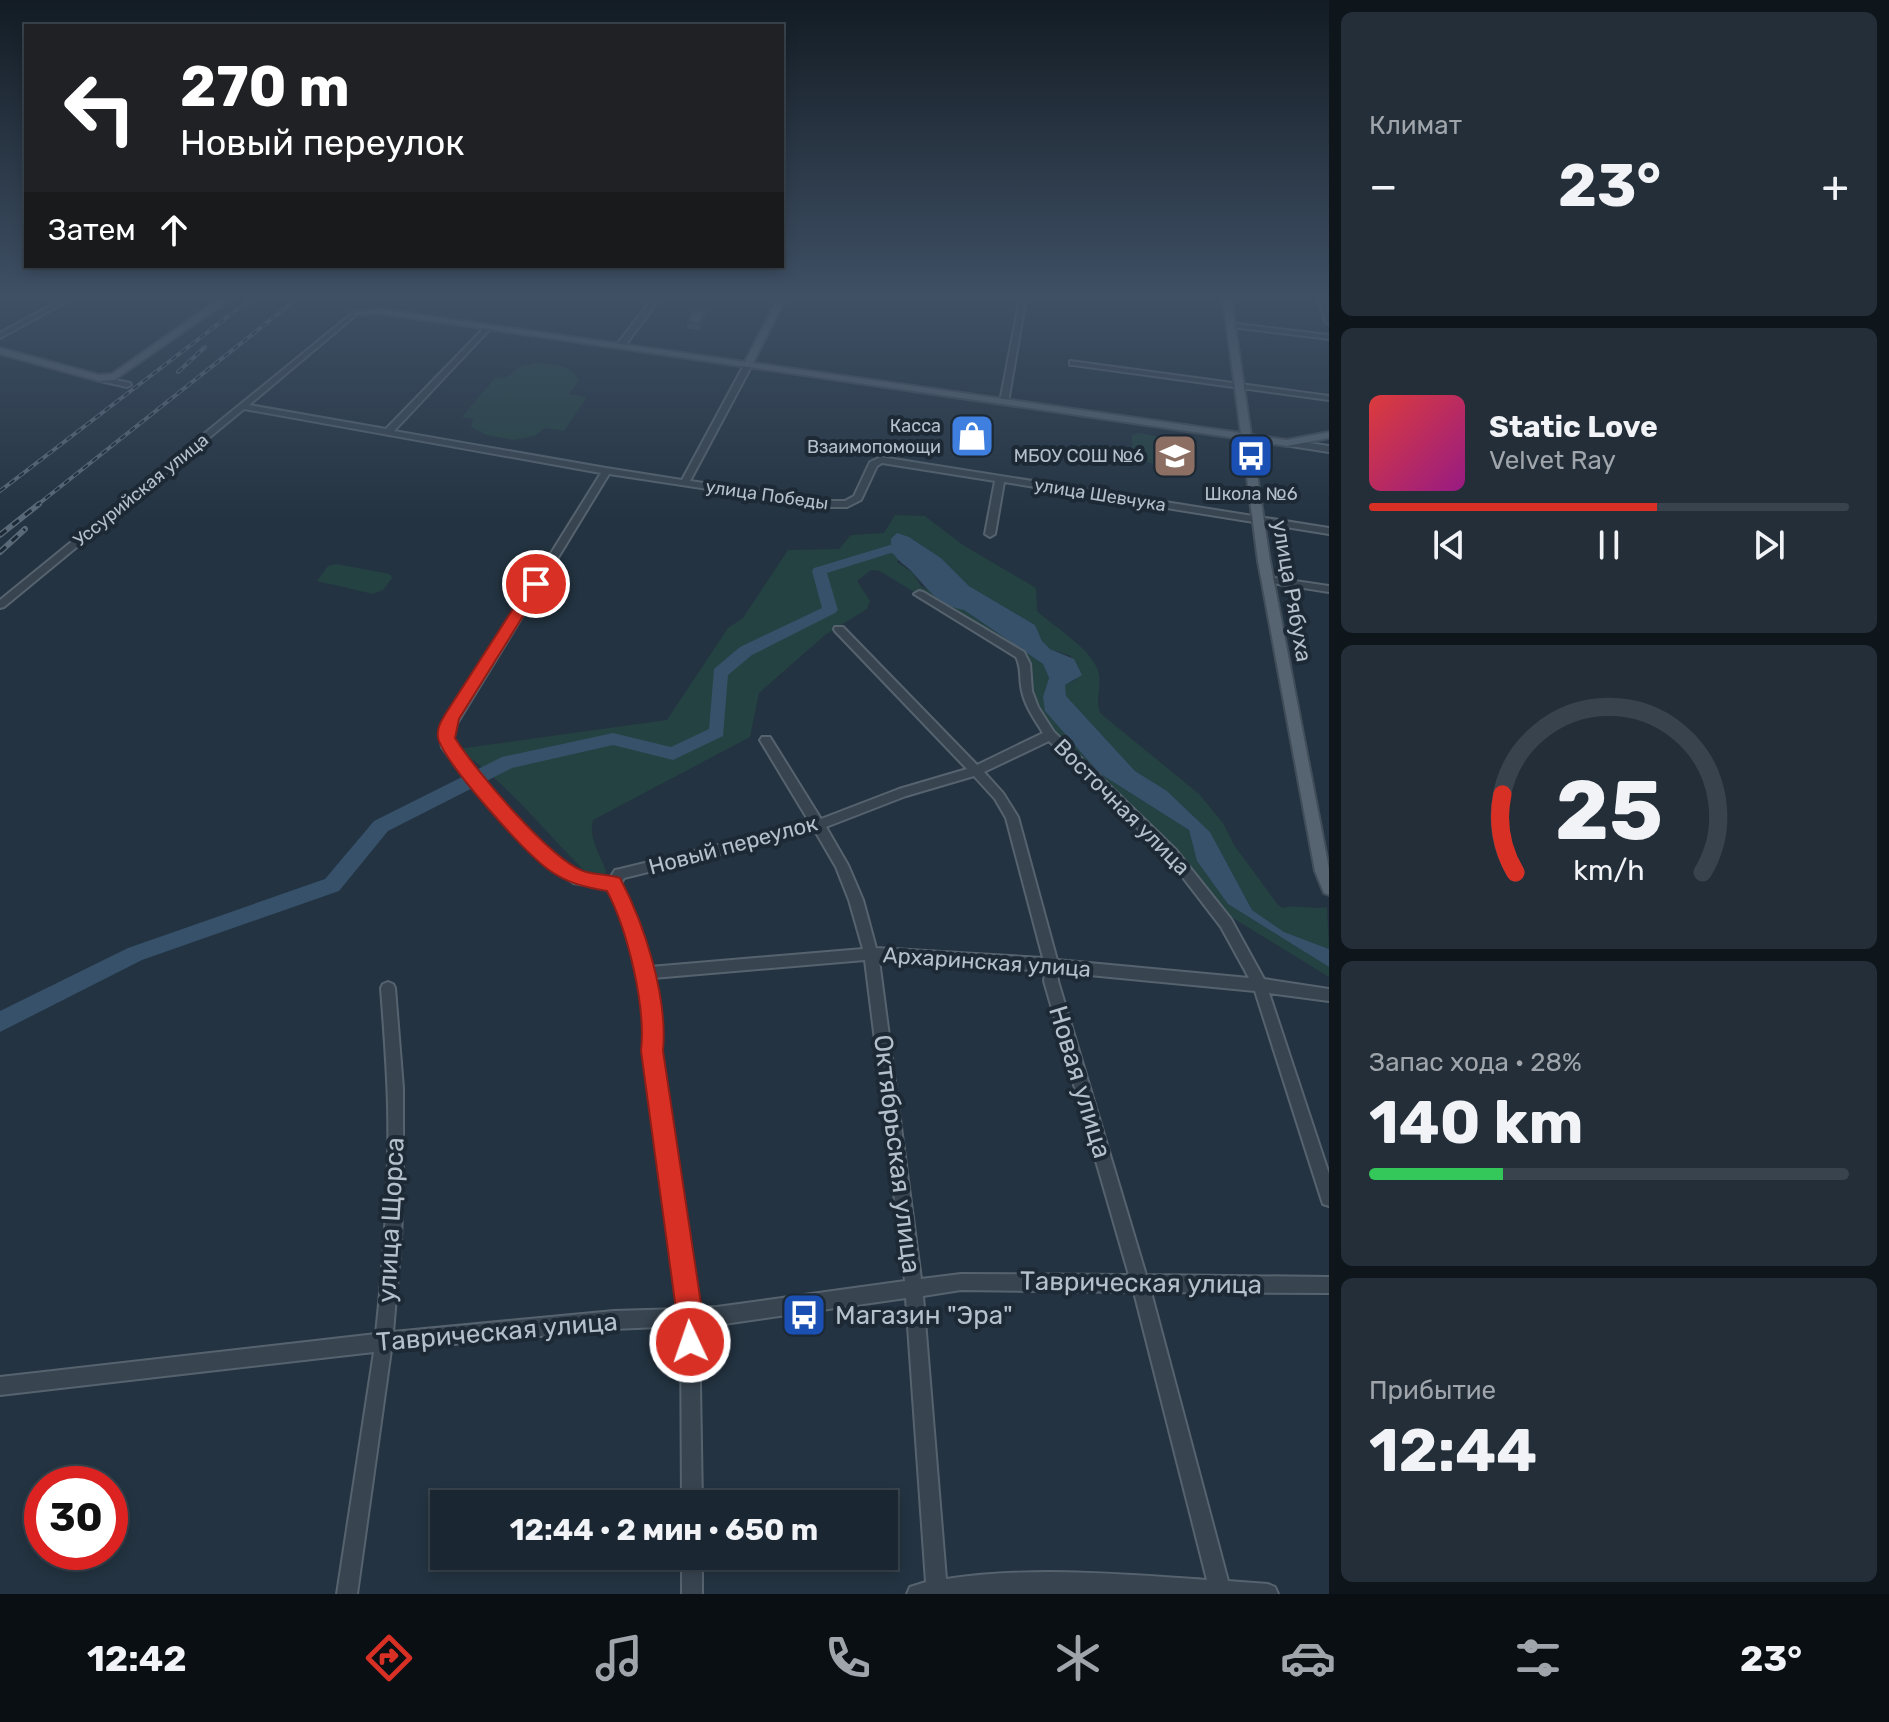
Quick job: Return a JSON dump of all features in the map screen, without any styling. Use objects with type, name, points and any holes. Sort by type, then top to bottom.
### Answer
[{"type":"main road","points":[[78,372],[99,378],[123,372]]},
{"type":"main road","points":[[799,372],[1287,443],[1329,435]]},
{"type":"main road","name":"улица Рябуха","points":[[1237,372],[1244,437],[1295,738],[1322,871],[1329,889]]},
{"type":"street","name":"Уссурийская улица","points":[[0,605],[284,372]]},
{"type":"street","points":[[392,429],[445,372]]},
{"type":"street","points":[[685,482],[744,372]]},
{"type":"street","points":[[1004,402],[1009,372]]},
{"type":"street","points":[[1144,372],[1329,398]]},
{"type":"street","points":[[99,378],[127,385]]},
{"type":"street","name":"улица Победы","points":[[246,404],[606,471],[803,502],[843,505],[861,495],[873,464]]},
{"type":"street","points":[[1287,443],[1329,449]]},
{"type":"street","name":"улица Шевчука","points":[[873,464],[881,460],[892,461],[1329,531]]},
{"type":"street","points":[[606,471],[447,726],[448,747],[467,773],[562,870],[594,883],[613,884],[633,926],[655,1023],[652,1051],[690,1317],[692,1490]]},
{"type":"street","points":[[990,534],[1000,479]]},
{"type":"street","points":[[1268,580],[1329,589]]},
{"type":"street","name":"Восточная улица","points":[[919,594],[1020,655],[1025,664],[1027,691],[1050,735],[1189,872],[1226,923],[1260,985],[1329,1198]]},
{"type":"street","name":"Новая улица","points":[[839,629],[976,771],[1012,817],[1052,965],[1051,981],[1140,1283],[1220,1593]]},
{"type":"street","name":"Новый переулок","points":[[613,884],[620,874],[816,826],[903,792],[976,771],[1050,735]]},
{"type":"street","name":"Октябрьская улица","points":[[766,740],[850,883],[871,954],[914,1288],[930,1593]]},
{"type":"street","name":"Архаринская улица","points":[[645,973],[871,954],[1052,965],[1260,985],[1329,995]]},
{"type":"street","name":"улица Щорса","points":[[347,1594],[383,1342],[396,1121],[388,988]]},
{"type":"street","name":"Таврическая улица","points":[[0,1386],[383,1342],[614,1320],[717,1316],[986,1281],[1329,1285]]},
{"type":"street","points":[[692,1570],[692,1594]]},
{"type":"street","points":[[930,1593],[1028,1583],[1268,1594]]},
{"type":"green space","points":[[512,372],[572,372],[579,381],[569,394],[587,397],[564,431],[545,428],[534,436],[513,440],[486,435],[471,427],[473,419],[462,417],[496,377],[505,378]]},
{"type":"green space","points":[[1138,433],[1160,437],[1163,465],[1132,460],[1132,435]]},
{"type":"green space","points":[[895,515],[925,516],[963,545],[1036,588],[1037,611],[1083,648],[1096,666],[1100,713],[1199,794],[1223,823],[1234,845],[1278,905],[1283,908],[1327,907],[1329,949],[1284,932],[1252,910],[1210,832],[1167,791],[1135,771],[1066,696],[1064,685],[1076,680],[1071,656],[1050,649],[1042,641],[1035,625],[969,586],[941,558],[909,537],[897,562],[913,573],[921,586],[964,610],[1043,664],[1049,678],[1045,691],[1045,711],[1099,773],[1189,830],[1195,853],[1228,904],[1329,967],[1329,977],[1218,909],[1178,854],[1049,732],[1032,707],[1029,686],[1033,674],[1027,662],[880,571],[871,570],[857,581],[870,601],[867,609],[825,635],[759,693],[750,737],[593,820],[593,840],[606,871],[603,878],[593,879],[511,794],[458,749],[667,720],[728,628],[743,618],[788,550],[839,549],[851,535],[884,533]]},
{"type":"green space","points":[[336,564],[390,574],[392,578],[383,590],[373,594],[317,581],[328,566]]},
{"type":"water","points":[[897,533],[909,537],[941,558],[969,586],[1035,625],[1042,641],[1050,649],[1074,659],[1082,675],[1065,685],[1066,696],[1135,771],[1167,791],[1210,832],[1252,910],[1284,932],[1329,949],[1329,967],[1228,904],[1197,861],[1189,830],[1099,773],[1045,711],[1043,697],[1049,678],[1043,664],[964,610],[936,597],[895,556],[891,539]]},
{"type":"waterway","points":[[0,1022],[135,954],[332,885],[381,826],[508,762],[613,739],[673,754],[717,732],[720,673],[746,651],[830,610],[819,571],[890,549],[901,551],[910,558]]},
{"type":"railway","points":[[0,491],[155,372]]},
{"type":"railway","points":[[36,506],[204,372]]},
{"type":"railway","points":[[0,535],[39,504]]},
{"type":"railway","points":[[0,552],[25,529]]},
{"type":"place","name":"Касса Взаимопомощи","points":[[972,436]]},
{"type":"place","name":"МБОУ СОШ №6","points":[[1175,456]]},
{"type":"place","name":"Школа №6","points":[[1251,456]]},
{"type":"place","name":"Магазин \"Эра\"","points":[[804,1315]]},
{"type":"route","points":[[536,584],[452,717],[445,733],[446,739],[448,747],[467,773],[553,863],[579,879],[613,884],[628,913],[655,1023],[652,1051],[690,1317],[690,1342]]}]
